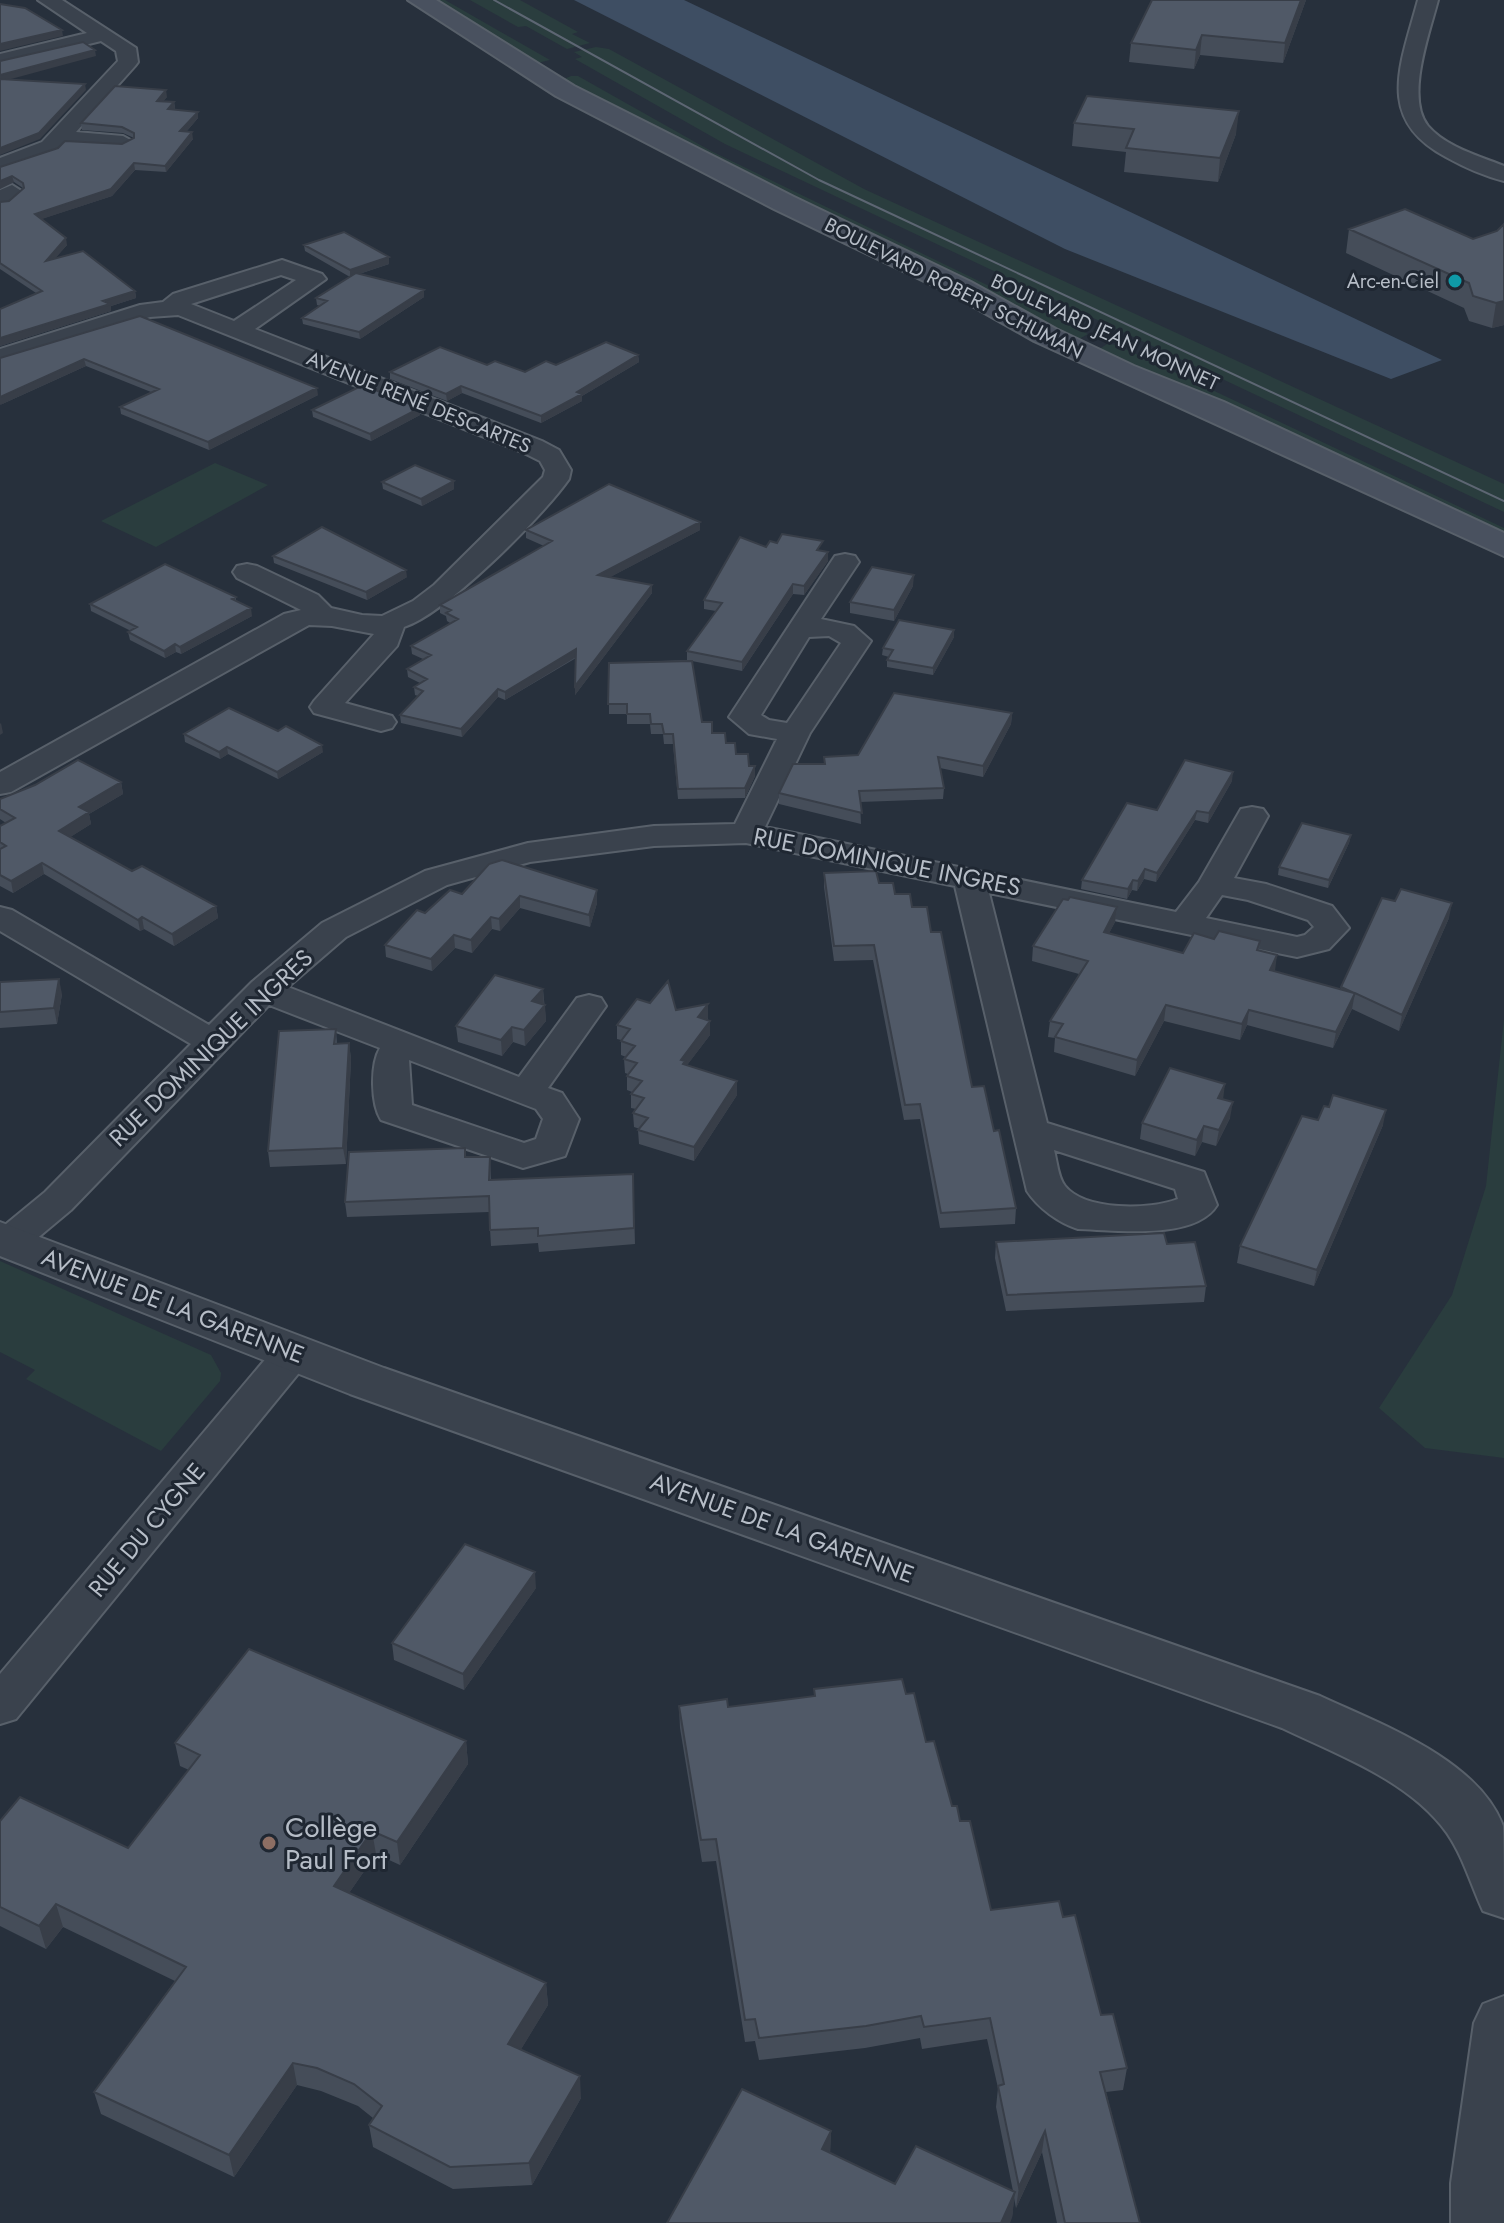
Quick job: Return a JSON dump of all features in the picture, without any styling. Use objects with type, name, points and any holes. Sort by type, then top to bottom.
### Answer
[{"type":"main road","name":"BOULEVARD ROBERT SCHUMAN","points":[[420,0],[565,91],[784,203],[961,288],[1045,335],[1123,372],[1213,409],[1504,546]]},
{"type":"main road","points":[[457,0],[535,44]]},
{"type":"main road","name":"BOULEVARD JEAN MONNET","points":[[599,81],[722,150],[1048,305]]},
{"type":"main road","name":"BOULEVARD JEAN MONNET","points":[[1158,357],[1504,518]]},
{"type":"street","points":[[0,165],[34,155],[61,137],[128,62],[126,48],[48,0]]},
{"type":"street","points":[[1428,0],[1409,73],[1408,112],[1416,127],[1432,142],[1504,174]]},
{"type":"street","points":[[0,60],[103,35]]},
{"type":"street","points":[[61,137],[123,142]]},
{"type":"street","name":"AVENUE RENÉ DESCARTES","points":[[171,307],[181,299],[282,267],[314,279],[238,329]]},
{"type":"street","name":"AVENUE RENÉ DESCARTES","points":[[0,357],[148,310],[171,307],[192,310],[533,447],[556,463],[556,479],[537,500],[433,600],[416,613],[391,623],[364,625],[321,614],[308,601],[247,572]]},
{"type":"street","points":[[795,733],[760,728],[744,717],[845,562]]},
{"type":"street","points":[[0,785],[283,626],[321,614]]},
{"type":"street","points":[[381,722],[325,707],[387,640],[391,623]]},
{"type":"street","points":[[746,833],[795,733],[857,641],[846,631],[819,626],[799,631]]},
{"type":"street","points":[[1186,922],[1214,884],[1252,816]]},
{"type":"street","name":"RUE DOMINIQUE INGRES","points":[[5,1240],[58,1201],[264,990],[334,930],[436,878],[528,853],[586,843],[654,836],[746,833],[1297,947],[1317,942],[1332,928],[1320,913],[1254,891],[1214,884]]},
{"type":"street","points":[[969,878],[1033,1131]]},
{"type":"street","points":[[4,922],[212,1042]]},
{"type":"street","points":[[264,990],[549,1101],[561,1119],[552,1147],[523,1156],[394,1112],[391,1059],[400,1043]]},
{"type":"street","points":[[526,1093],[589,1006]]},
{"type":"street","name":"AVENUE DE LA GARENNE","points":[[5,1240],[293,1353],[1301,1712],[1410,1766],[1459,1805],[1484,1845],[1504,1893]]},
{"type":"street","name":"RUE DU CYGNE","points":[[0,1706],[293,1353]]},
{"type":"street","points":[[1483,2223],[1483,2183],[1504,2023]]},
{"type":"shaded area","points":[[432,0],[445,0],[550,60],[533,64]]},
{"type":"shaded area","points":[[470,0],[520,0],[578,32],[572,34],[590,43],[567,49],[526,26],[518,27]]},
{"type":"shaded area","points":[[596,47],[609,49],[864,189],[1504,484],[1504,512],[725,144],[575,59],[582,57],[574,52]]},
{"type":"shaded area","points":[[578,76],[711,151],[1088,334],[1079,339],[1069,338],[560,81]]},
{"type":"shaded area","points":[[1107,344],[1117,345],[1504,528],[1504,538],[1098,350]]},
{"type":"shaded area","points":[[215,463],[268,485],[156,547],[101,521]]},
{"type":"shaded area","points":[[1504,1019],[1504,1458],[1425,1448],[1379,1408],[1452,1295],[1486,1186]]},
{"type":"shaded area","points":[[0,1261],[211,1355],[221,1373],[220,1381],[161,1451],[26,1379],[35,1370],[0,1352]]},
{"type":"water","points":[[574,0],[684,0],[1442,360],[1391,379],[1065,249]]},
{"type":"building","points":[[1152,0],[1301,0],[1285,43],[1202,35],[1196,50],[1131,43]]},
{"type":"building","points":[[0,4],[25,8],[62,30],[0,44]]},
{"type":"building","points":[[83,42],[95,50],[0,75],[0,61]]},
{"type":"building","points":[[0,79],[85,84],[39,133],[0,148]]},
{"type":"building","points":[[115,86],[166,90],[157,101],[174,102],[168,109],[198,112],[180,131],[192,132],[165,166],[134,163],[111,189],[35,214],[66,238],[46,261],[83,251],[135,291],[103,301],[110,304],[0,338],[0,309],[42,291],[0,263],[0,202],[9,201],[24,188],[23,183],[12,176],[0,181],[0,167],[58,148],[65,141],[122,144],[134,138],[134,133],[122,127],[81,123]]},
{"type":"building","points":[[1087,96],[1239,111],[1220,158],[1126,148],[1134,129],[1074,123]]},
{"type":"building","points":[[1405,209],[1473,239],[1497,231],[1504,224],[1504,301],[1496,303],[1473,296],[1469,283],[1349,229]]},
{"type":"building","points":[[344,232],[389,257],[350,270],[304,245]]},
{"type":"building","points":[[356,273],[424,290],[359,332],[302,318],[327,301],[316,298]]},
{"type":"building","points":[[140,316],[317,388],[208,442],[120,407],[159,389],[84,359],[0,397],[0,358]]},
{"type":"building","points":[[606,342],[638,355],[577,392],[582,394],[541,416],[461,386],[446,394],[390,372],[440,347],[487,365],[495,361],[525,372],[546,361],[556,365]]},
{"type":"building","points":[[363,385],[420,408],[370,434],[312,410]]},
{"type":"building","points":[[415,465],[454,481],[421,499],[382,482]]},
{"type":"building","points":[[609,484],[700,522],[598,575],[652,585],[575,686],[576,649],[505,692],[498,689],[461,729],[400,715],[423,691],[414,687],[427,679],[407,669],[431,655],[411,646],[458,619],[446,613],[451,610],[440,605],[552,541],[526,530]]},
{"type":"building","points":[[322,527],[406,570],[366,592],[273,556]]},
{"type":"building","points":[[782,534],[823,541],[817,550],[828,552],[804,586],[793,584],[742,662],[687,651],[722,603],[704,600],[740,537],[766,547],[770,541],[777,543]]},
{"type":"building","points":[[165,564],[236,597],[232,599],[251,608],[180,647],[175,644],[164,651],[128,632],[137,627],[90,604]]},
{"type":"building","points":[[872,567],[914,575],[894,610],[850,602]]},
{"type":"building","points":[[899,620],[954,630],[933,668],[887,660],[893,650],[883,648]]},
{"type":"building","points":[[692,661],[702,722],[712,722],[712,733],[725,733],[726,743],[735,743],[736,754],[748,754],[749,766],[755,766],[745,788],[678,789],[673,734],[664,734],[662,724],[651,724],[650,714],[627,714],[627,704],[608,704],[609,663]]},
{"type":"building","points":[[894,693],[1012,713],[983,766],[938,757],[944,788],[859,791],[862,813],[779,793],[793,764],[825,764],[824,757],[858,755]]},
{"type":"building","points":[[229,708],[278,731],[286,726],[322,745],[277,772],[227,747],[219,752],[184,734]]},
{"type":"building","points":[[78,760],[121,782],[79,807],[89,812],[59,831],[132,871],[142,866],[216,906],[172,934],[142,917],[138,920],[42,863],[11,881],[0,875],[0,849],[6,846],[0,842],[0,826],[15,818],[0,809],[0,799],[35,785]]},
{"type":"building","points":[[1185,760],[1233,772],[1209,813],[1197,811],[1157,873],[1145,869],[1138,881],[1133,880],[1128,889],[1082,880],[1127,803],[1157,810]]},
{"type":"building","points":[[1302,823],[1351,835],[1329,880],[1279,867]]},
{"type":"building","points":[[502,860],[597,890],[589,915],[520,896],[499,919],[491,917],[471,940],[454,935],[431,959],[385,945],[417,910],[425,913],[450,890],[462,894],[489,864]]},
{"type":"building","points":[[876,871],[879,883],[893,883],[895,894],[910,894],[912,907],[927,907],[931,932],[941,932],[972,1087],[984,1086],[994,1131],[999,1130],[1016,1208],[941,1213],[920,1104],[905,1105],[874,945],[834,946],[824,873]]},
{"type":"building","points":[[1401,889],[1452,903],[1402,1015],[1355,993],[1336,1032],[1249,1010],[1242,1024],[1166,1005],[1137,1060],[1055,1037],[1063,1024],[1050,1021],[1088,961],[1033,946],[1063,899],[1070,897],[1117,907],[1104,932],[1183,953],[1194,933],[1214,939],[1219,931],[1260,941],[1257,950],[1277,955],[1270,970],[1354,993],[1341,987],[1382,898],[1395,901]]},
{"type":"building","points":[[495,975],[543,989],[532,1001],[545,1005],[524,1030],[512,1027],[501,1040],[456,1026]]},
{"type":"building","points":[[59,979],[54,1008],[0,1012],[0,982]]},
{"type":"building","points":[[668,981],[676,1010],[708,1004],[698,1017],[710,1021],[681,1060],[685,1061],[683,1064],[737,1081],[694,1147],[638,1130],[648,1118],[633,1113],[644,1098],[631,1094],[642,1081],[627,1076],[637,1063],[624,1059],[635,1046],[621,1041],[630,1029],[617,1025],[637,999],[650,1003]]},
{"type":"building","points":[[336,1029],[334,1044],[349,1043],[343,1148],[268,1151],[279,1031]]},
{"type":"building","points":[[1170,1068],[1225,1084],[1218,1098],[1233,1102],[1219,1130],[1204,1126],[1197,1140],[1142,1123]]},
{"type":"building","points":[[1333,1095],[1386,1110],[1317,1270],[1240,1246],[1302,1116],[1318,1120],[1324,1106],[1329,1107]]},
{"type":"building","points":[[465,1148],[465,1157],[490,1157],[489,1180],[633,1174],[634,1228],[538,1236],[538,1228],[490,1230],[489,1196],[345,1202],[349,1152]]},
{"type":"building","points":[[1164,1233],[1167,1244],[1195,1242],[1206,1286],[1007,1295],[996,1242]]},
{"type":"building","points":[[465,1544],[535,1572],[463,1674],[392,1643]]},
{"type":"building","points":[[249,1649],[466,1741],[397,1842],[372,1831],[334,1886],[546,1983],[508,2044],[580,2076],[529,2163],[450,2167],[369,2125],[382,2106],[354,2084],[317,2068],[293,2063],[229,2155],[94,2092],[186,1967],[56,1904],[39,1926],[0,1907],[0,1821],[20,1797],[128,1848],[200,1755],[175,1743]]},
{"type":"building","points":[[902,1679],[906,1694],[914,1693],[926,1742],[934,1741],[952,1806],[957,1806],[960,1821],[970,1821],[991,1910],[1059,1901],[1063,1917],[1075,1915],[1101,2015],[1113,2014],[1127,2068],[1100,2072],[1140,2223],[1065,2223],[1045,2131],[1019,2187],[998,2086],[1004,2084],[990,2018],[924,2027],[921,2016],[866,2026],[759,2038],[755,2019],[745,2020],[716,1839],[701,1840],[679,1706],[727,1699],[728,1707],[815,1696],[814,1689]]},
{"type":"building","points":[[742,2089],[831,2131],[822,2149],[895,2184],[916,2146],[1015,2192],[1001,2223],[667,2223]]},
{"type":"tram line","points":[[494,0],[819,180],[1504,501]]},
{"type":"place","name":"Arc-en-Ciel","points":[[1455,281]]},
{"type":"place","name":"Collège Paul Fort","points":[[269,1843]]}]
